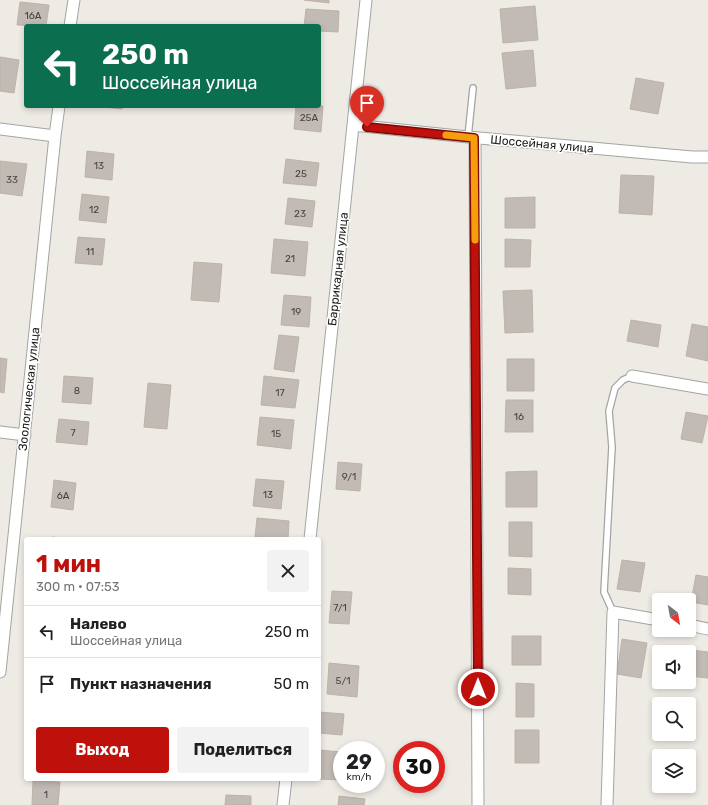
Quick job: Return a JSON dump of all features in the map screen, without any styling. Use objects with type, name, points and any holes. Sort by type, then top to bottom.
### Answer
[{"type":"street","points":[[70,24],[74,0]]},
{"type":"street","name":"Баррикадная улица","points":[[310,537],[366,0]]},
{"type":"street","name":"Зоологическая улица","points":[[0,672],[59,108]]},
{"type":"street","name":"Шоссейная улица","points":[[353,125],[692,157],[708,157]]},
{"type":"street","points":[[0,129],[55,136]]},
{"type":"street","points":[[471,137],[478,805]]},
{"type":"street","points":[[632,376],[708,389]]},
{"type":"street","points":[[0,432],[25,435]]},
{"type":"street","points":[[607,805],[613,612],[652,619]]},
{"type":"street","points":[[696,626],[708,629]]},
{"type":"street","points":[[283,805],[286,781]]},
{"type":"lane","points":[[471,137],[473,88]]},
{"type":"lane","points":[[613,612],[604,592],[612,447],[609,411],[615,388],[623,380],[632,376]]},
{"type":"building","points":[[304,0],[329,0],[329,3]]},
{"type":"building","points":[[20,2],[49,5],[46,24],[17,25]]},
{"type":"building","points":[[535,6],[538,40],[503,43],[500,9]]},
{"type":"building","points":[[306,9],[339,11],[338,32],[321,31],[321,24],[304,24]]},
{"type":"building","points":[[533,50],[536,86],[506,89],[502,53]]},
{"type":"building","points":[[0,57],[19,60],[14,93],[0,91]]},
{"type":"building","points":[[636,78],[664,83],[658,114],[630,109]]},
{"type":"building","points":[[321,106],[323,106],[321,132],[294,129],[296,108],[321,108]]},
{"type":"building","points":[[87,151],[114,154],[112,180],[85,177]]},
{"type":"building","points":[[286,159],[319,163],[316,186],[283,183]]},
{"type":"building","points":[[0,161],[27,164],[22,196],[0,193]]},
{"type":"building","points":[[621,175],[654,176],[652,215],[619,213]]},
{"type":"building","points":[[82,194],[109,197],[106,223],[79,220]]},
{"type":"building","points":[[535,197],[535,228],[505,228],[505,198]]},
{"type":"building","points":[[288,198],[315,201],[312,227],[285,224]]},
{"type":"building","points":[[78,237],[105,239],[102,265],[75,263]]},
{"type":"building","points":[[274,239],[308,242],[305,276],[271,273]]},
{"type":"building","points":[[505,239],[531,240],[530,267],[505,267]]},
{"type":"building","points":[[194,262],[222,264],[219,302],[191,300]]},
{"type":"building","points":[[532,290],[533,332],[505,333],[503,291]]},
{"type":"building","points":[[284,295],[311,297],[309,327],[281,325]]},
{"type":"building","points":[[631,320],[661,325],[658,347],[627,341]]},
{"type":"building","points":[[692,324],[708,327],[708,361],[686,356]]},
{"type":"building","points":[[279,335],[299,337],[294,372],[274,369]]},
{"type":"building","points":[[0,358],[7,359],[4,393],[0,392]]},
{"type":"building","points":[[507,359],[534,359],[534,391],[507,391]]},
{"type":"building","points":[[64,376],[93,378],[91,404],[62,402]]},
{"type":"building","points":[[264,376],[299,380],[295,408],[261,405]]},
{"type":"building","points":[[148,383],[171,385],[167,429],[144,427]]},
{"type":"building","points":[[506,400],[533,400],[533,432],[505,432]]},
{"type":"building","points":[[686,412],[708,416],[702,443],[681,439]]},
{"type":"building","points":[[260,417],[294,420],[291,449],[257,445]]},
{"type":"building","points":[[59,419],[89,422],[87,445],[56,442]]},
{"type":"building","points":[[338,462],[362,464],[360,491],[336,489]]},
{"type":"building","points":[[537,471],[537,507],[506,507],[506,472]]},
{"type":"building","points":[[256,479],[284,481],[281,509],[253,506]]},
{"type":"building","points":[[54,480],[76,483],[73,510],[51,507]]},
{"type":"building","points":[[257,518],[289,521],[288,537],[255,537]]},
{"type":"building","points":[[509,522],[532,522],[532,557],[509,556]]},
{"type":"building","points":[[622,560],[645,563],[640,592],[617,589]]},
{"type":"building","points":[[508,568],[531,569],[531,595],[508,594]]},
{"type":"building","points":[[696,575],[708,577],[708,605],[696,603],[696,593],[693,593]]},
{"type":"building","points":[[332,591],[352,592],[349,624],[329,623]]},
{"type":"building","points":[[512,636],[541,636],[541,665],[512,665]]},
{"type":"building","points":[[622,639],[647,643],[641,678],[617,674]]},
{"type":"building","points":[[696,650],[708,652],[708,678],[696,677]]},
{"type":"building","points":[[329,663],[359,666],[357,697],[327,694]]},
{"type":"building","points":[[516,683],[534,684],[534,717],[516,717]]},
{"type":"building","points":[[321,712],[344,714],[342,735],[321,733]]},
{"type":"building","points":[[515,730],[539,730],[539,763],[515,763]]},
{"type":"building","points":[[321,750],[333,751],[333,780],[321,779]]},
{"type":"building","points":[[33,781],[60,782],[58,805],[32,805]]},
{"type":"building","points":[[226,795],[251,796],[251,805],[225,805]]},
{"type":"building","points":[[339,796],[365,799],[364,805],[338,805]]},
{"type":"slow traffic","points":[[446,135],[474,138],[475,240]]},
{"type":"route","points":[[367,127],[474,138],[478,689]]}]
